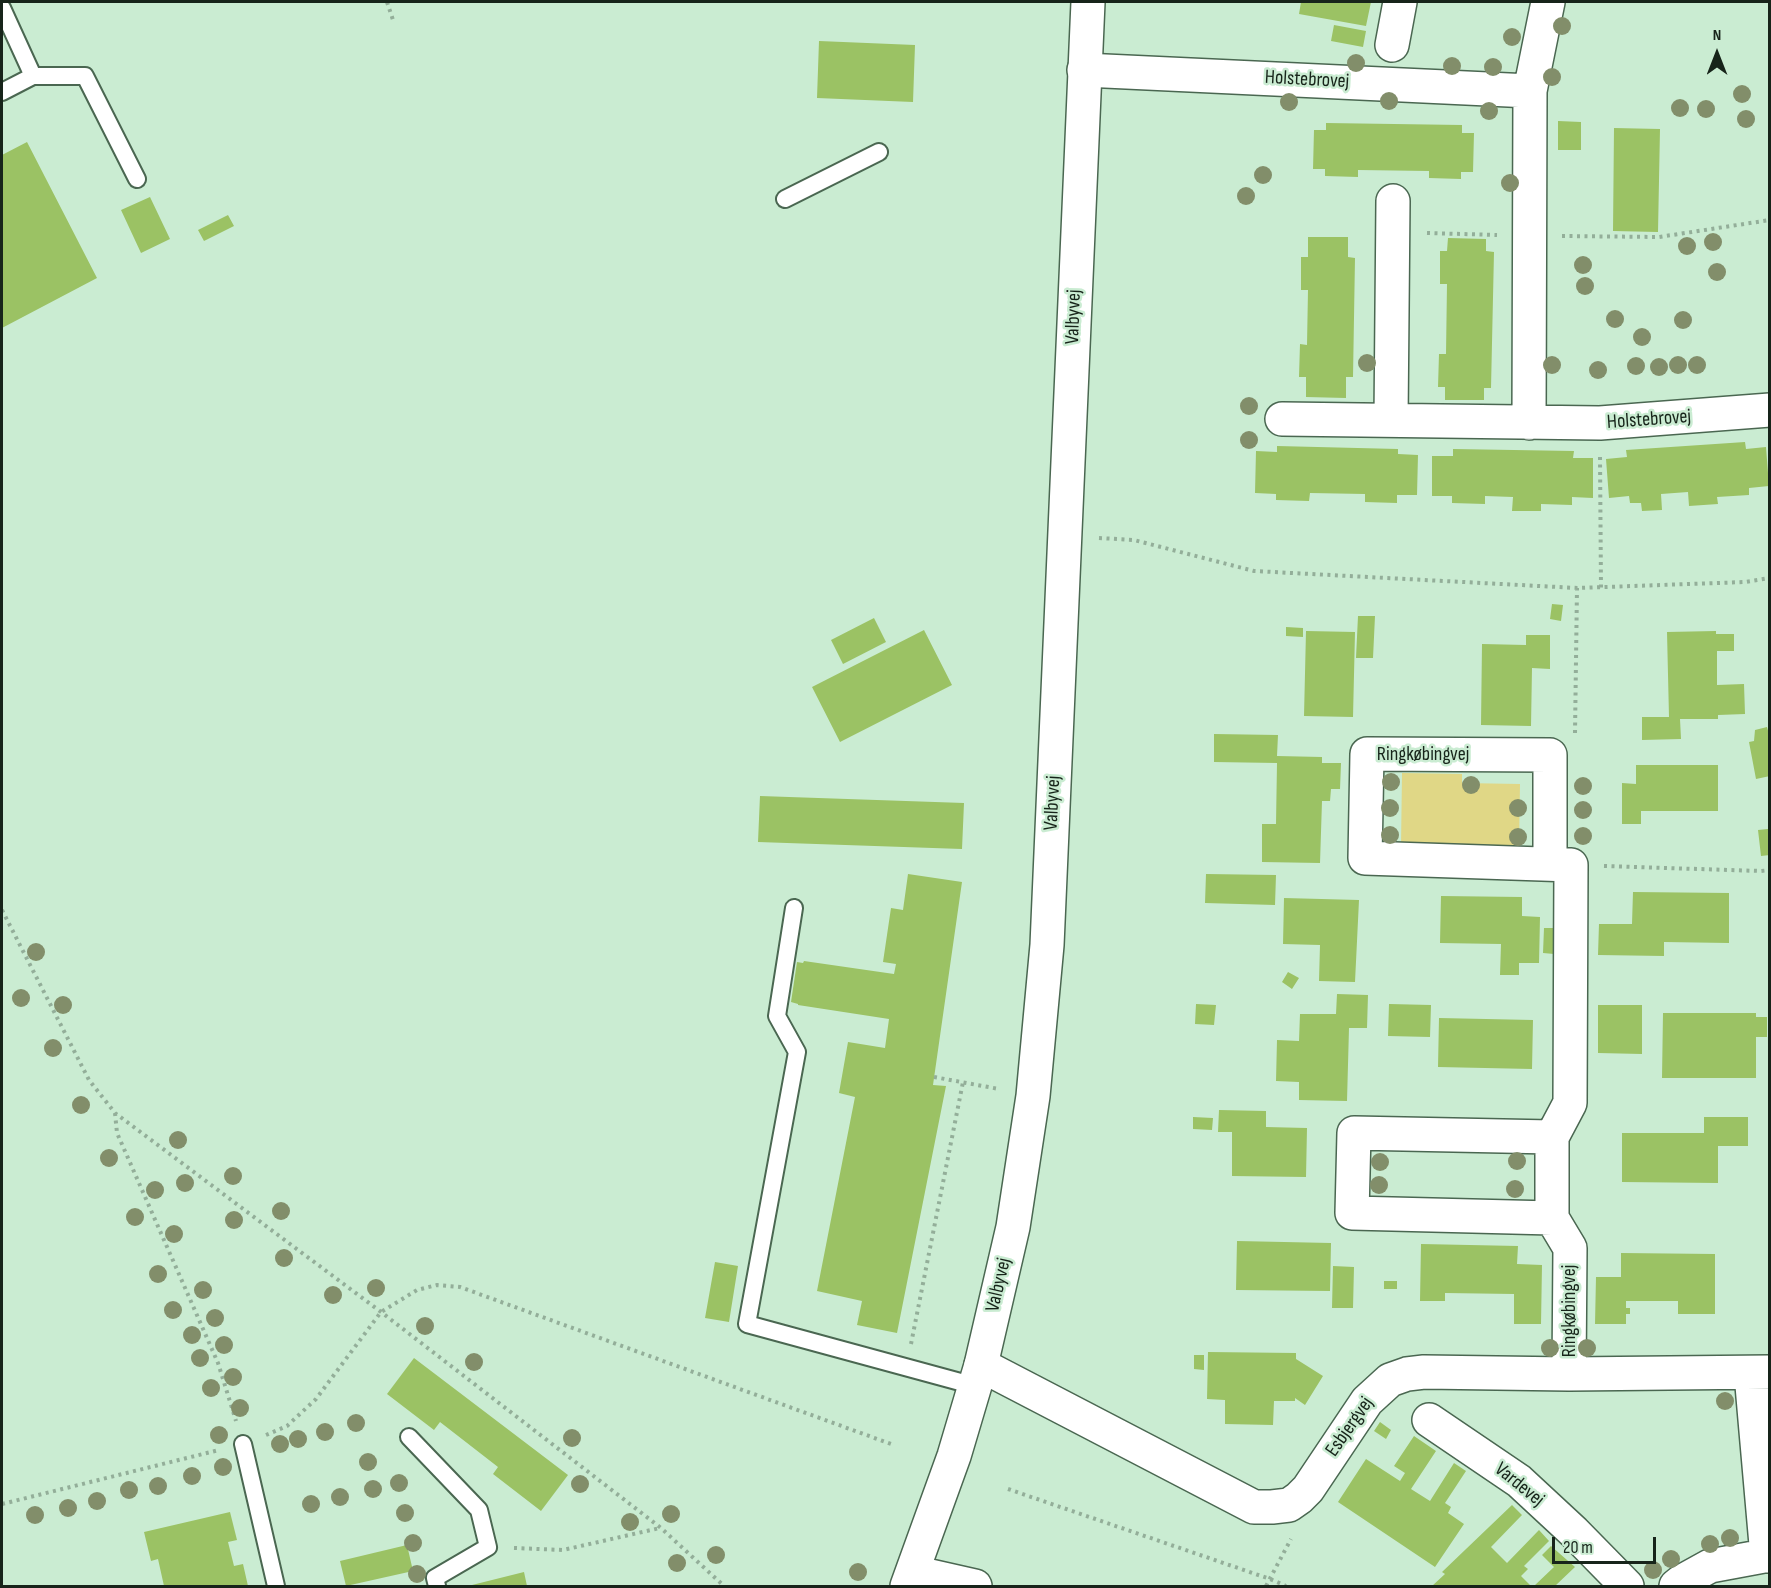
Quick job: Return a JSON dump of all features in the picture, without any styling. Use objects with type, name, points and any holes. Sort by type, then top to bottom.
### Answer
[{"type":"street","name":"Valbyvej","points":[[910,1580],[954,1456],[978,1375],[1012,1227],[1034,1095],[1047,945],[1088,2]]},
{"type":"street","points":[[1392,45],[1400,2]]},
{"type":"street","points":[[1529,423],[1530,91],[1548,2]]},
{"type":"street","name":"Holstebrovej","points":[[1084,70],[1530,91]]},
{"type":"street","points":[[1391,420],[1393,217]]},
{"type":"street","name":"Holstebrovej","points":[[1282,419],[1600,423],[1770,410]]},
{"type":"street","name":"Ringkøbingvej","points":[[1551,755],[1367,754],[1365,858],[1560,864]]},
{"type":"street","points":[[1551,755],[1560,864],[1570,1103],[1552,1137],[1552,1218],[1352,1213],[1354,1133],[1552,1137]]},
{"type":"street","name":"Ringkøbingvej","points":[[1552,1218],[1570,1248],[1569,1374]]},
{"type":"street","name":"Esbjergvej","points":[[1289,1505],[1308,1488],[1367,1401],[1390,1380],[1407,1374],[1424,1372],[1761,1373]]},
{"type":"street","points":[[1676,1587],[1710,1566],[1768,1556],[1761,1373]]},
{"type":"street","points":[[978,1375],[1254,1507],[1272,1508],[1289,1505]]},
{"type":"street","name":"Vardevej","points":[[1429,1420],[1519,1481],[1574,1532],[1627,1587]]},
{"type":"street","points":[[910,1580],[975,1587]]},
{"type":"lane","points":[[2,8],[33,76]]},
{"type":"lane","points":[[2,92],[33,76],[85,76],[137,178]]},
{"type":"lane","points":[[785,199],[879,152]]},
{"type":"lane","points":[[794,908],[777,1016],[797,1052],[747,1324],[907,1367],[978,1375]]},
{"type":"lane","points":[[409,1437],[478,1510],[488,1547],[435,1578],[437,1587]]},
{"type":"lane","points":[[243,1444],[276,1587]]},
{"type":"path","points":[[387,2],[394,23]]},
{"type":"path","points":[[1393,217],[1530,235],[1659,237],[1770,220]]},
{"type":"path","points":[[1600,423],[1601,588]]},
{"type":"path","points":[[1065,535],[1134,540],[1254,571],[1577,588],[1745,582],[1770,578]]},
{"type":"path","points":[[1551,755],[1575,742],[1577,588]]},
{"type":"path","points":[[1560,864],[1761,872],[1770,870]]},
{"type":"path","points":[[2,910],[89,1080],[116,1113],[381,1312],[661,1528],[724,1587]]},
{"type":"path","points":[[934,1077],[998,1089]]},
{"type":"path","points":[[907,1367],[963,1082]]},
{"type":"path","points":[[116,1113],[117,1133],[218,1363],[243,1444]]},
{"type":"path","points":[[2,1504],[243,1444],[287,1426],[316,1400],[381,1312],[417,1290],[437,1285],[460,1287],[891,1444]]},
{"type":"path","points":[[1008,1489],[1270,1579],[1286,1587]]},
{"type":"path","points":[[1266,1587],[1296,1530],[1289,1505]]},
{"type":"path","points":[[488,1547],[563,1550],[661,1528]]},
{"type":"shaded area","points":[[1402,773],[1462,774],[1462,783],[1520,784],[1519,847],[1401,846]]},
{"type":"building","points":[[1301,2],[1371,2],[1366,26],[1299,14]]},
{"type":"building","points":[[1334,25],[1366,31],[1363,47],[1331,41]]},
{"type":"building","points":[[819,41],[915,45],[913,102],[817,98]]},
{"type":"building","points":[[1558,121],[1581,122],[1581,150],[1558,150]]},
{"type":"building","points":[[1326,123],[1462,125],[1462,133],[1474,133],[1473,172],[1461,172],[1461,179],[1429,178],[1429,171],[1358,170],[1358,177],[1325,176],[1325,169],[1313,169],[1314,130],[1326,130]]},
{"type":"building","points":[[1614,128],[1660,129],[1658,232],[1613,231]]},
{"type":"building","points":[[27,142],[97,278],[2,328],[2,155]]},
{"type":"building","points":[[150,197],[170,239],[141,253],[121,210]]},
{"type":"building","points":[[228,215],[234,226],[204,241],[198,230]]},
{"type":"building","points":[[1308,237],[1348,237],[1348,257],[1355,258],[1353,377],[1346,377],[1346,398],[1306,397],[1306,377],[1299,377],[1300,344],[1307,345],[1308,290],[1301,290],[1301,257],[1308,257]]},
{"type":"building","points":[[1448,238],[1486,239],[1486,251],[1494,252],[1491,388],[1484,388],[1484,400],[1445,400],[1445,387],[1438,387],[1439,354],[1446,354],[1447,284],[1440,284],[1440,251],[1447,251]]},
{"type":"building","points":[[1745,442],[1746,449],[1766,447],[1769,486],[1749,488],[1749,495],[1717,497],[1718,504],[1689,506],[1688,492],[1661,494],[1662,510],[1642,511],[1641,503],[1630,503],[1629,496],[1609,498],[1606,459],[1627,457],[1626,450]]},
{"type":"building","points":[[1277,446],[1398,449],[1398,454],[1418,455],[1417,495],[1397,495],[1397,503],[1365,502],[1365,494],[1310,493],[1309,501],[1276,500],[1276,494],[1255,493],[1256,451],[1277,452]]},
{"type":"building","points":[[1453,449],[1574,451],[1573,458],[1593,458],[1593,498],[1572,497],[1572,505],[1541,504],[1541,511],[1512,511],[1513,497],[1485,496],[1485,504],[1452,503],[1452,496],[1432,496],[1432,456],[1453,456]]},
{"type":"building","points":[[1552,604],[1563,605],[1561,621],[1550,619]]},
{"type":"building","points":[[1358,616],[1375,616],[1373,658],[1356,658]]},
{"type":"building","points":[[874,618],[886,642],[843,664],[831,640]]},
{"type":"building","points":[[1286,627],[1303,628],[1303,637],[1286,636]]},
{"type":"building","points":[[924,630],[952,685],[840,742],[812,687]]},
{"type":"building","points":[[1306,631],[1355,632],[1353,717],[1304,716]]},
{"type":"building","points":[[1716,631],[1716,634],[1734,634],[1734,651],[1717,651],[1717,685],[1744,684],[1745,714],[1718,715],[1718,719],[1680,719],[1681,739],[1642,740],[1642,717],[1669,717],[1667,632]]},
{"type":"building","points":[[1526,635],[1550,635],[1550,669],[1532,668],[1531,726],[1481,725],[1482,644],[1526,645]]},
{"type":"building","points":[[1767,727],[1770,738],[1770,776],[1756,779],[1749,742],[1754,741],[1755,730]]},
{"type":"building","points":[[1214,734],[1278,735],[1277,756],[1322,757],[1322,763],[1341,763],[1340,789],[1331,789],[1330,801],[1322,801],[1320,863],[1262,862],[1262,824],[1276,824],[1277,763],[1214,762]]},
{"type":"building","points":[[1636,765],[1718,765],[1718,811],[1641,811],[1641,824],[1622,824],[1622,783],[1636,784]]},
{"type":"building","points":[[760,796],[964,803],[962,849],[758,842]]},
{"type":"building","points":[[1768,829],[1770,855],[1761,856],[1758,830]]},
{"type":"building","points":[[908,874],[962,882],[933,1085],[946,1086],[897,1333],[857,1325],[862,1301],[817,1291],[855,1097],[839,1093],[848,1042],[885,1048],[889,1019],[791,1002],[797,962],[803,963],[804,961],[894,974],[896,964],[883,962],[891,908],[903,910]]},
{"type":"building","points":[[1206,874],[1276,875],[1275,905],[1205,903]]},
{"type":"building","points":[[1633,892],[1729,893],[1729,943],[1664,942],[1664,956],[1598,955],[1599,924],[1632,924]]},
{"type":"building","points":[[1441,896],[1522,897],[1522,916],[1540,917],[1539,963],[1519,963],[1519,975],[1500,975],[1501,944],[1440,943]]},
{"type":"building","points":[[1284,898],[1359,900],[1355,982],[1319,981],[1320,945],[1283,944]]},
{"type":"building","points":[[1544,928],[1555,928],[1554,954],[1543,953]]},
{"type":"building","points":[[1288,972],[1299,978],[1292,989],[1282,982]]},
{"type":"building","points":[[1337,994],[1368,995],[1367,1028],[1349,1028],[1347,1101],[1299,1100],[1299,1082],[1276,1081],[1277,1040],[1299,1041],[1300,1014],[1336,1014]]},
{"type":"building","points":[[1196,1004],[1216,1005],[1214,1025],[1195,1024]]},
{"type":"building","points":[[1389,1004],[1431,1005],[1430,1037],[1388,1036]]},
{"type":"building","points":[[1598,1005],[1642,1005],[1642,1054],[1598,1053]]},
{"type":"building","points":[[1663,1013],[1756,1013],[1756,1017],[1767,1017],[1767,1037],[1756,1037],[1756,1078],[1662,1078]]},
{"type":"building","points":[[1439,1018],[1533,1020],[1532,1069],[1438,1067]]},
{"type":"building","points":[[1219,1110],[1266,1111],[1266,1127],[1307,1128],[1306,1177],[1232,1176],[1232,1132],[1218,1132]]},
{"type":"building","points":[[1193,1117],[1213,1118],[1212,1130],[1193,1129]]},
{"type":"building","points":[[1704,1117],[1748,1117],[1748,1146],[1718,1146],[1718,1183],[1622,1182],[1622,1133],[1704,1133]]},
{"type":"building","points":[[1237,1241],[1331,1243],[1330,1291],[1236,1290]]},
{"type":"building","points":[[1421,1244],[1518,1246],[1517,1264],[1542,1265],[1541,1324],[1514,1324],[1514,1294],[1445,1293],[1445,1301],[1420,1301]]},
{"type":"building","points":[[1621,1253],[1715,1254],[1715,1314],[1678,1314],[1678,1301],[1626,1301],[1626,1308],[1630,1308],[1630,1314],[1626,1314],[1626,1324],[1595,1324],[1596,1277],[1621,1277]]},
{"type":"building","points":[[715,1262],[738,1266],[729,1322],[705,1318]]},
{"type":"building","points":[[1333,1266],[1354,1267],[1353,1308],[1332,1308]]},
{"type":"building","points":[[1384,1281],[1397,1281],[1397,1289],[1384,1289]]},
{"type":"building","points":[[1208,1352],[1296,1353],[1296,1359],[1323,1376],[1305,1405],[1295,1398],[1295,1401],[1274,1401],[1273,1425],[1225,1424],[1225,1400],[1207,1399]]},
{"type":"building","points":[[1194,1355],[1204,1355],[1204,1370],[1194,1369]]},
{"type":"building","points":[[414,1358],[568,1475],[541,1511],[493,1474],[498,1467],[440,1422],[434,1430],[387,1394]]},
{"type":"building","points":[[1380,1422],[1391,1430],[1386,1439],[1374,1431]]},
{"type":"building","points":[[1414,1436],[1436,1451],[1411,1489],[1430,1501],[1454,1463],[1466,1471],[1445,1503],[1451,1507],[1448,1513],[1464,1524],[1435,1567],[1338,1502],[1366,1459],[1400,1481],[1405,1473],[1394,1466]]},
{"type":"building","points":[[1512,1505],[1522,1515],[1491,1547],[1507,1563],[1539,1530],[1549,1541],[1524,1566],[1528,1569],[1521,1576],[1531,1586],[1432,1586],[1445,1574],[1442,1572]]},
{"type":"building","points":[[230,1512],[237,1540],[228,1542],[234,1566],[243,1564],[248,1586],[164,1586],[158,1559],[151,1561],[144,1532]]},
{"type":"building","points":[[407,1545],[413,1571],[346,1586],[340,1561]]},
{"type":"building","points":[[1551,1546],[1575,1567],[1555,1586],[1534,1586],[1554,1567],[1542,1555]]},
{"type":"building","points":[[524,1572],[527,1586],[468,1586]]}]
